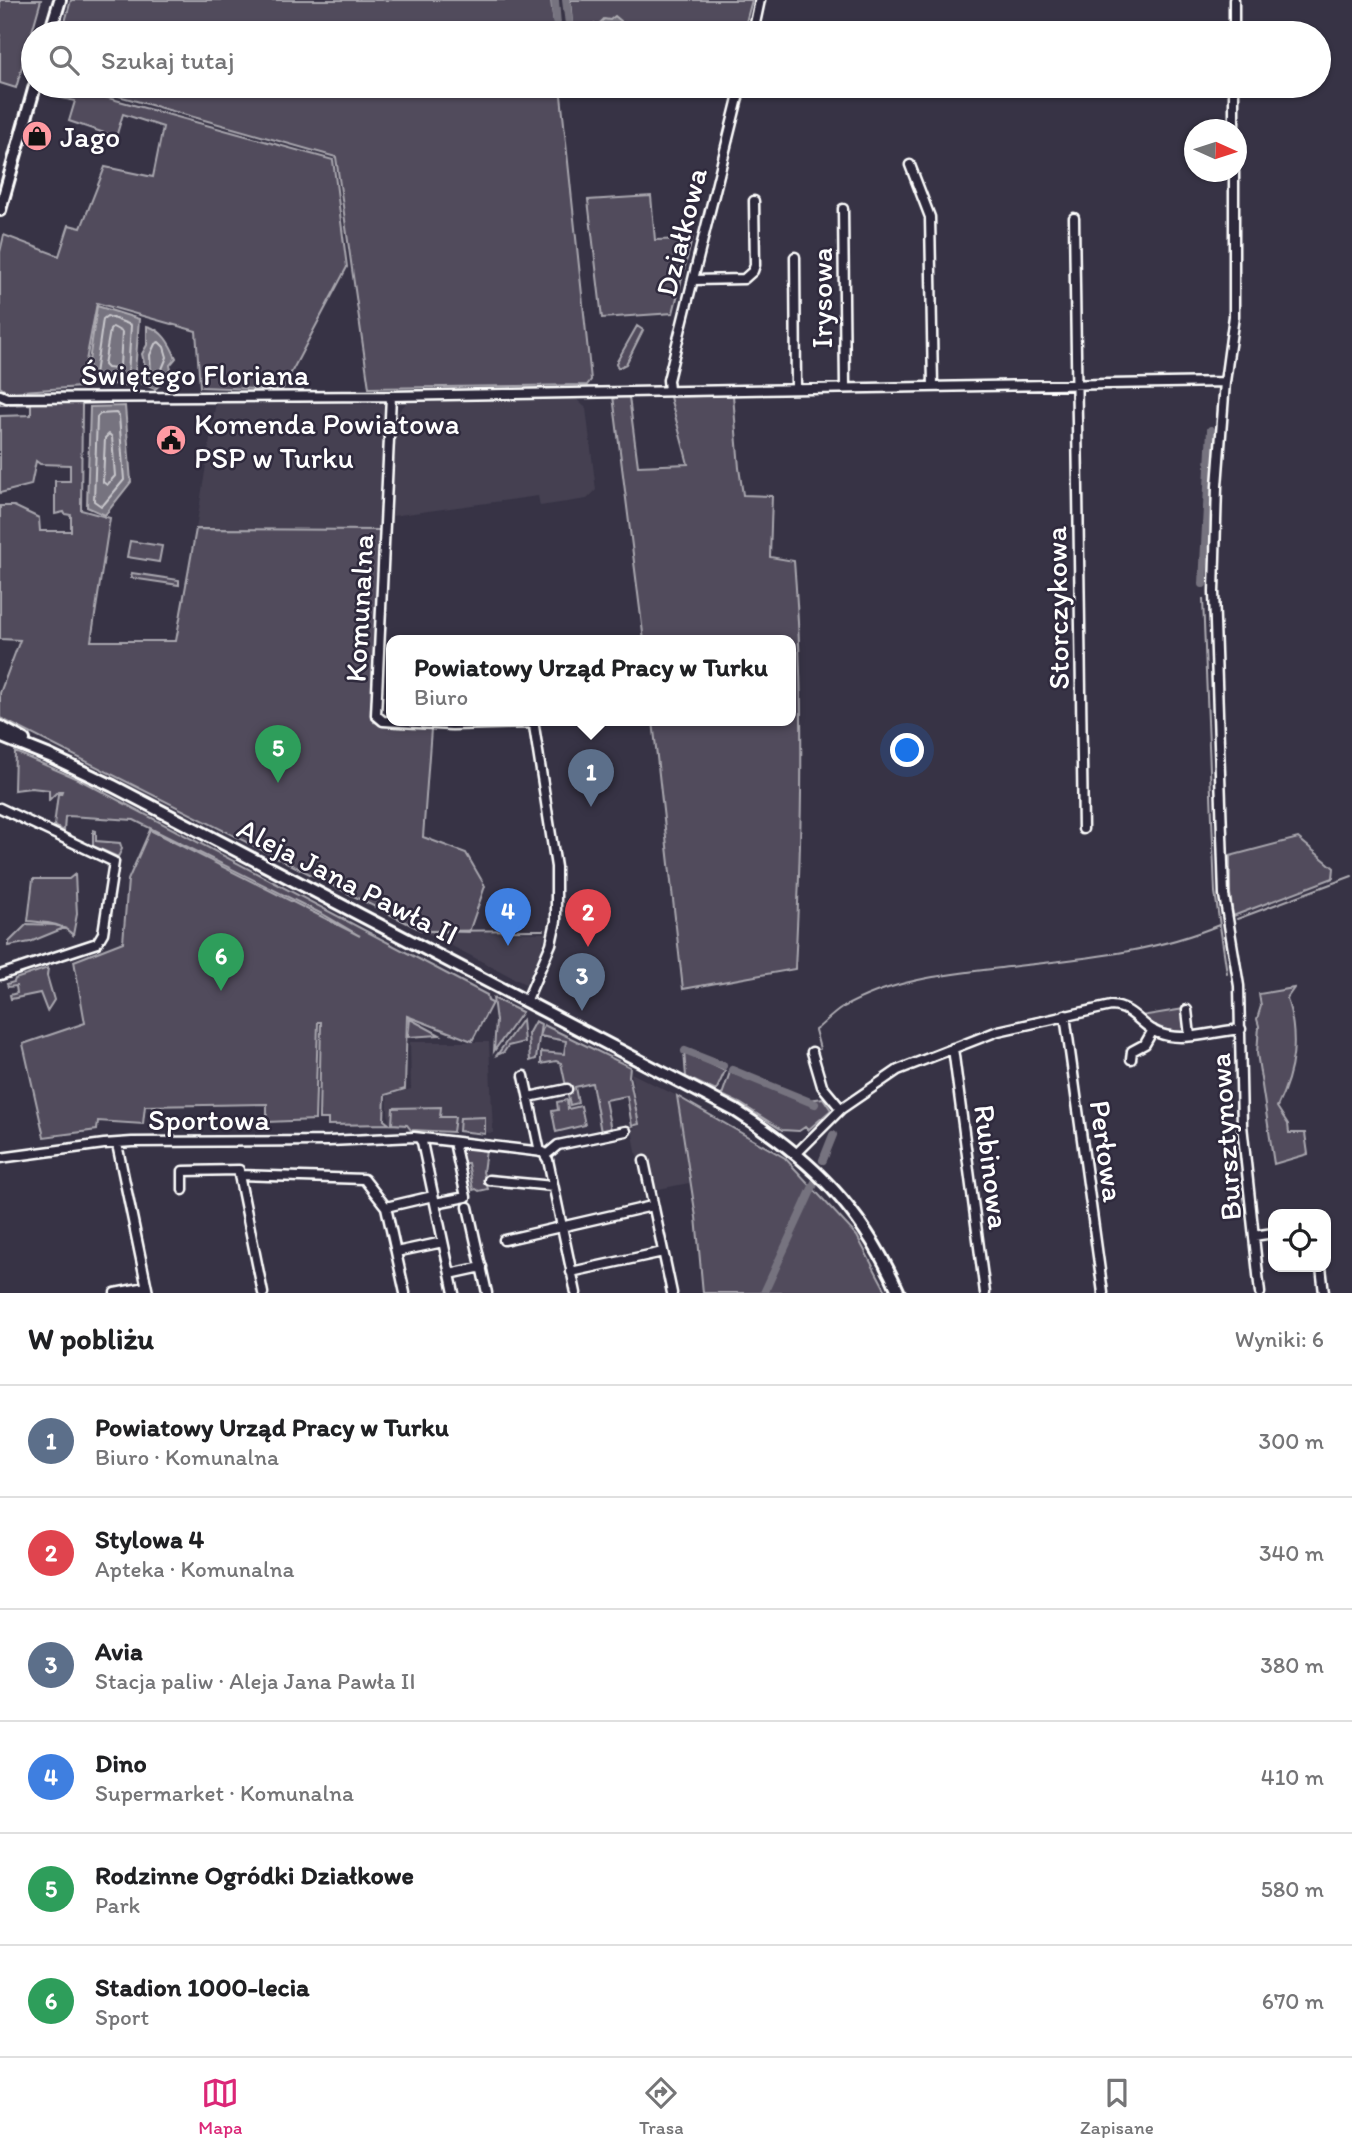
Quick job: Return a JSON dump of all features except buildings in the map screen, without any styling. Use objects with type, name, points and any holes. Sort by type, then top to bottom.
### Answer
[{"type":"main road","points":[[57,21],[60,0]]},
{"type":"main road","points":[[0,210],[32,98]]},
{"type":"main road","name":"Aleja Jana Pawła II","points":[[0,727],[50,756],[736,1111],[797,1153],[834,1189],[858,1218],[883,1259],[899,1293]]},
{"type":"main road","name":"Aleja Jana Pawła II","points":[[0,736],[50,756]]},
{"type":"street","points":[[756,21],[760,0]]},
{"type":"street","points":[[1234,0],[1234,21]]},
{"type":"street","name":"Działkowa","points":[[664,390],[738,98]]},
{"type":"street","points":[[1234,98],[1234,119]]},
{"type":"street","points":[[910,165],[930,217],[933,387]]},
{"type":"street","points":[[1234,182],[1234,316],[1216,486],[1214,570],[1224,895],[1239,986],[1241,1029]]},
{"type":"street","points":[[692,280],[744,279],[749,276],[755,265],[754,201]]},
{"type":"street","name":"Irysowa","points":[[843,209],[845,387]]},
{"type":"street","name":"Storczykowa","points":[[1074,218],[1083,829]]},
{"type":"street","points":[[795,257],[796,388]]},
{"type":"street","points":[[391,396],[1225,382]]},
{"type":"street","name":"Świętego Floriana","points":[[0,395],[8,398],[391,396]]},
{"type":"street","name":"Komunalna","points":[[386,721],[376,715],[391,396]]},
{"type":"street","name":"Komunalna","points":[[526,1002],[551,944],[556,921],[556,867],[534,726]]},
{"type":"street","points":[[0,808],[114,862],[103,933],[97,943],[0,975]]},
{"type":"street","name":"Bursztynowa","points":[[797,1153],[841,1109],[891,1074],[998,1031],[1111,1006],[1131,1011],[1153,1030],[1175,1037],[1241,1029],[1242,1125],[1260,1293]]},
{"type":"street","name":"Bursztynowa","points":[[1187,1010],[1189,1036]]},
{"type":"street","name":"Perłowa","points":[[1065,1015],[1103,1293]]},
{"type":"street","points":[[1131,1059],[1132,1051],[1145,1044],[1153,1030]]},
{"type":"street","name":"Rubinowa","points":[[953,1048],[985,1293]]},
{"type":"street","points":[[811,1052],[822,1086],[841,1109]]},
{"type":"street","points":[[524,1076],[543,1153],[554,1185],[576,1293]]},
{"type":"street","points":[[529,1097],[567,1089]]},
{"type":"street","points":[[543,1153],[558,1145],[626,1131]]},
{"type":"street","points":[[419,1138],[454,1293]]},
{"type":"street","name":"Sportowa","points":[[0,1158],[117,1144],[419,1138],[543,1153]]},
{"type":"street","points":[[386,1207],[466,1197],[454,1142]]},
{"type":"street","points":[[115,1293],[147,1290],[117,1144]]},
{"type":"street","points":[[643,1161],[672,1293]]},
{"type":"street","points":[[183,1190],[183,1171],[239,1170],[263,1293]]},
{"type":"street","points":[[239,1178],[364,1179],[386,1207],[405,1293]]},
{"type":"street","points":[[489,1180],[554,1185]]},
{"type":"street","points":[[503,1240],[652,1206]]},
{"type":"street","points":[[468,1207],[487,1293]]},
{"type":"street","points":[[1254,1236],[1268,1234]]},
{"type":"street","points":[[396,1252],[443,1242]]},
{"type":"street","points":[[571,1272],[663,1252]]},
{"type":"street","points":[[450,1274],[482,1268]]},
{"type":"street","points":[[1322,1272],[1324,1293]]},
{"type":"shaded area","points":[[0,0],[41,0],[35,21],[21,21],[21,70],[16,88],[0,83]]},
{"type":"shaded area","points":[[71,0],[551,0],[554,21],[65,21]]},
{"type":"shaded area","points":[[570,0],[752,0],[746,21],[572,21]]},
{"type":"shaded area","points":[[62,98],[108,98],[333,160],[347,267],[282,390],[200,387],[196,331],[97,303],[81,387],[7,392],[0,387],[0,252],[4,235],[59,256],[69,225],[81,228],[105,167],[153,177],[163,127],[123,114],[116,137],[69,121],[75,101]]},
{"type":"shaded area","points":[[126,98],[561,98],[591,380],[587,385],[369,388],[336,157]]},
{"type":"shaded area","points":[[651,196],[655,240],[692,239],[673,313],[602,318],[588,200]]},
{"type":"shaded area","points":[[637,326],[643,330],[626,364],[618,368],[616,363]]},
{"type":"shaded area","points":[[733,395],[743,495],[772,496],[770,557],[794,561],[800,663],[801,765],[795,969],[683,989],[654,726],[796,726],[796,635],[643,635],[613,396],[629,397],[638,466],[688,464],[670,397]]},
{"type":"shaded area","points":[[573,396],[586,408],[596,490],[587,499],[540,506],[538,496],[392,516],[394,417],[407,402]]},
{"type":"shaded area","points":[[133,400],[82,404],[81,510],[110,518],[91,641],[176,641],[196,529],[381,530],[374,722],[386,723],[386,726],[431,729],[423,837],[466,853],[485,886],[469,932],[423,931],[0,718],[0,693],[20,640],[0,639],[0,506],[14,506],[39,518],[40,531],[71,531],[71,515],[64,512],[55,514],[55,481],[70,481],[70,465],[40,464],[36,461],[31,485],[0,493],[0,416],[31,415],[31,404],[0,405],[0,402]]},
{"type":"shaded area","points":[[216,401],[384,404],[384,529],[196,529]]},
{"type":"shaded area","points":[[130,541],[162,546],[159,562],[127,557]]},
{"type":"shaded area","points":[[132,573],[179,580],[179,585],[131,578]]},
{"type":"shaded area","points":[[15,752],[82,781],[487,995],[488,1001],[492,1003],[472,1041],[407,1016],[405,1089],[385,1095],[384,1120],[389,1124],[328,1125],[328,1119],[319,1119],[321,1022],[318,1022],[315,1120],[267,1122],[267,1104],[145,1106],[143,1124],[98,1121],[97,1130],[44,1137],[23,1044],[85,1023],[74,961],[123,942],[128,880],[150,830],[360,936],[324,915],[134,820],[68,816],[65,817],[64,831],[54,826],[58,794],[62,791],[58,791],[49,800],[49,790],[14,790]]},
{"type":"shaded area","points":[[93,830],[96,831],[96,841],[120,843],[122,849],[118,857],[93,846]]},
{"type":"shaded area","points":[[1298,838],[1334,868],[1333,878],[1233,916],[1230,856]]},
{"type":"shaded area","points":[[75,874],[77,914],[73,935],[58,925],[28,921],[33,879],[69,879]]},
{"type":"shaded area","points":[[27,924],[64,928],[30,942],[9,946],[9,942]]},
{"type":"shaded area","points":[[423,931],[546,933],[534,977],[530,975],[525,984]]},
{"type":"shaded area","points":[[48,968],[47,976],[54,1000],[47,1011],[40,993],[11,999],[10,995],[17,993],[16,986],[8,987],[7,984]]},
{"type":"shaded area","points":[[1294,988],[1287,998],[1293,1027],[1293,1054],[1288,1080],[1277,1107],[1288,1124],[1289,1133],[1305,1133],[1308,1154],[1274,1164],[1257,1053],[1257,1019],[1261,1006],[1259,994]]},
{"type":"shaded area","points":[[493,998],[522,1012],[494,1051],[496,1021]]},
{"type":"shaded area","points":[[1184,1009],[1186,1032],[1162,1028],[1141,1016]]},
{"type":"shaded area","points":[[410,1019],[440,1035],[408,1037]]},
{"type":"shaded area","points":[[522,1020],[524,1042],[508,1046],[504,1052],[497,1055]]},
{"type":"shaded area","points":[[535,1021],[541,1024],[536,1059],[530,1061],[528,1034]]},
{"type":"shaded area","points":[[544,1025],[630,1067],[629,1076],[639,1124],[632,1126],[627,1096],[605,1100],[611,1130],[601,1132],[592,1083],[575,1087],[578,1103],[570,1105],[561,1063],[556,1061],[541,1064],[541,1052],[564,1054],[566,1041],[540,1036]]},
{"type":"shaded area","points":[[410,1042],[489,1042],[493,1133],[389,1126],[387,1096],[411,1089]]},
{"type":"shaded area","points":[[684,1051],[725,1071],[716,1091],[686,1077]]},
{"type":"shaded area","points":[[730,1072],[808,1100],[823,1098],[831,1110],[808,1130],[805,1127],[799,1131],[782,1130],[722,1095]]},
{"type":"shaded area","points":[[631,1073],[677,1096],[689,1183],[654,1190],[647,1156],[637,1157],[632,1129],[640,1125]]},
{"type":"shaded area","points":[[677,1096],[785,1158],[857,1236],[887,1293],[703,1293],[696,1217]]},
{"type":"shaded area","points":[[567,1100],[568,1109],[581,1106],[585,1125],[556,1132],[552,1111],[558,1110],[557,1102]]},
{"type":"shaded area","points":[[441,1107],[440,1117],[455,1117],[453,1132],[411,1130],[407,1125],[392,1124],[393,1108]]},
{"type":"shaded area","points":[[485,1117],[485,1134],[459,1131],[460,1118]]},
{"type":"shaded area","points":[[459,1146],[486,1150],[483,1172],[488,1189],[473,1190],[468,1163],[462,1163]]},
{"type":"water","points":[[615,16],[621,21],[602,21]]},
{"type":"water","points":[[97,306],[139,319],[134,386],[86,382]]},
{"type":"water","points":[[147,326],[162,334],[176,358],[170,365],[171,370],[155,389],[140,383],[145,367],[142,354],[147,345]]},
{"type":"water","points":[[125,406],[131,482],[105,515],[87,507],[90,407]]},
{"type":"waterway","points":[[555,0],[557,21]]},
{"type":"waterway","points":[[566,0],[569,21]]},
{"type":"waterway","points":[[1203,584],[1211,430]]},
{"type":"waterway","points":[[1203,599],[1215,892],[1227,973]]},
{"type":"waterway","points":[[1237,919],[1352,876]]},
{"type":"waterway","points":[[820,1049],[815,1030],[833,1015],[860,998],[899,985],[960,973],[1139,949],[1193,935],[1219,925]]},
{"type":"waterway","points":[[426,931],[543,930]]},
{"type":"waterway","points":[[685,1051],[723,1066]]},
{"type":"waterway","points":[[732,1070],[815,1104]]},
{"type":"waterway","points":[[823,1160],[833,1135]]},
{"type":"waterway","points":[[764,1293],[815,1182]]},
{"type":"place","name":"Jago","points":[[37,136]]},
{"type":"place","name":"Komenda Powiatowa PSP w Turku","points":[[171,440]]},
{"type":"place","name":"Rodzinne Ogródki Działkowe","points":[[278,783]]},
{"type":"place","name":"Powiatowy Urząd Pracy w Turku","points":[[591,807]]},
{"type":"place","name":"Dino","points":[[508,946]]},
{"type":"place","name":"Stylowa 4","points":[[588,947]]},
{"type":"place","name":"Stadion 1000-lecia","points":[[221,991]]},
{"type":"place","name":"Avia","points":[[582,1011]]}]
